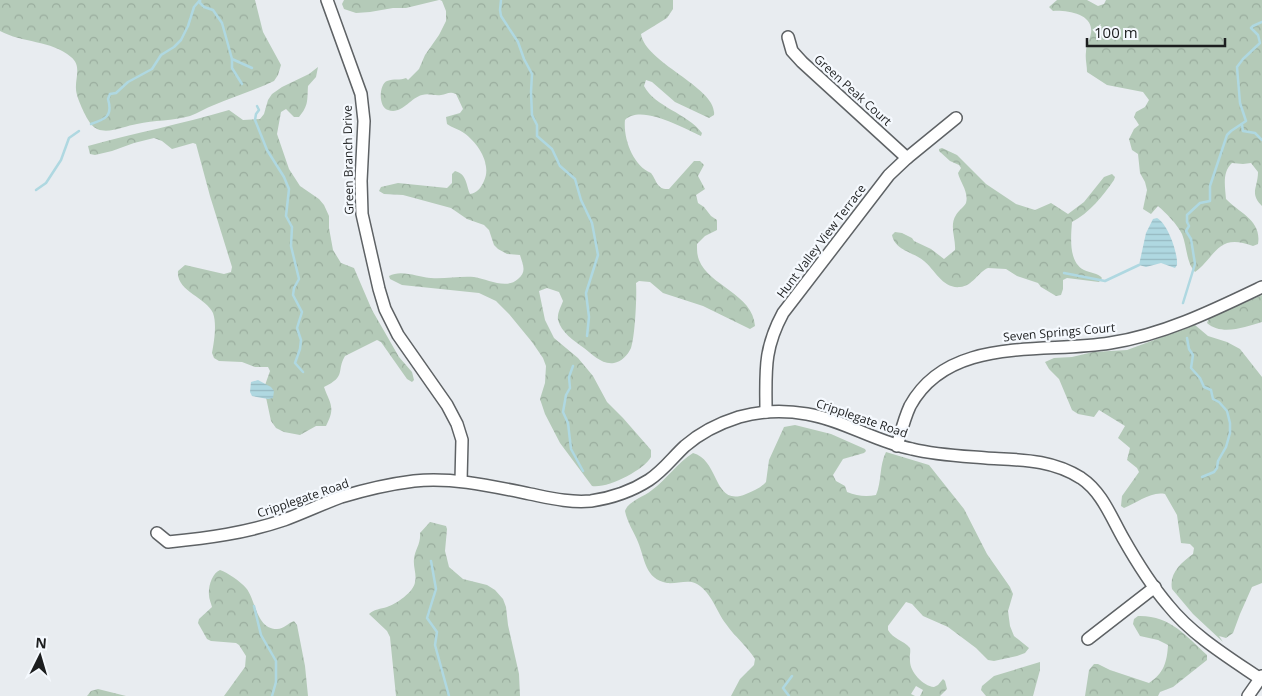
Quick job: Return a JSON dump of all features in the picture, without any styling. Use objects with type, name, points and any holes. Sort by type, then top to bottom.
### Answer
[{"type":"street","name":"Green Branch Drive","points":[[327,0],[362,102],[364,121],[360,181],[361,206],[365,234],[379,289],[385,309],[398,335],[457,424],[462,440],[461,481]]},
{"type":"street","name":"Green Peak Court","points":[[788,37],[792,51],[802,62],[907,158]]},
{"type":"street","name":"Hunt Valley View Terrace","points":[[766,412],[768,349],[777,326],[801,289],[889,175],[956,118]]},
{"type":"street","name":"Seven Springs Court","points":[[897,446],[911,405],[921,391],[940,373],[963,360],[1000,352],[1110,343],[1140,336],[1164,330],[1262,287]]},
{"type":"street","name":"Cripplegate Road","points":[[157,533],[168,542],[233,534],[282,521],[340,498],[416,481],[461,481],[575,502],[607,498],[650,480],[684,447],[706,431],[737,417],[766,412],[793,412],[821,417],[897,446],[913,450],[953,455],[1026,459],[1065,469],[1091,486],[1097,493],[1125,542],[1177,616],[1203,639],[1261,677]]},
{"type":"street","points":[[1088,639],[1155,587]]},
{"type":"street","points":[[1248,696],[1261,677]]},
{"type":"green space","points":[[0,0],[255,0],[263,32],[281,65],[274,81],[190,116],[131,125],[107,131],[101,130],[91,124],[79,102],[76,93],[77,68],[71,57],[55,47],[18,38],[0,31]]},
{"type":"green space","points":[[344,0],[439,0],[406,8],[356,13],[344,9],[342,4]]},
{"type":"green space","points":[[440,0],[673,0],[673,9],[667,18],[641,34],[645,45],[667,65],[694,85],[712,105],[714,115],[709,118],[675,102],[652,82],[646,80],[644,86],[649,93],[663,105],[696,126],[702,133],[701,136],[662,119],[641,115],[632,116],[625,120],[626,135],[634,158],[651,173],[662,188],[669,189],[694,161],[700,161],[704,165],[698,176],[705,189],[696,195],[698,203],[717,220],[717,230],[705,236],[697,244],[698,258],[704,269],[712,277],[747,306],[755,326],[750,329],[703,306],[663,293],[650,282],[639,281],[636,283],[634,335],[631,348],[622,360],[610,363],[601,361],[594,356],[572,339],[562,328],[558,320],[563,301],[559,292],[547,288],[539,291],[545,320],[554,338],[578,358],[593,376],[607,402],[651,450],[651,457],[641,467],[624,478],[607,485],[592,486],[560,443],[545,414],[540,399],[545,383],[546,366],[543,358],[509,314],[496,301],[479,293],[402,285],[390,279],[389,276],[404,273],[431,278],[474,277],[508,284],[523,274],[520,255],[507,254],[498,249],[494,245],[489,230],[484,225],[467,219],[451,208],[403,195],[384,194],[379,191],[381,187],[398,183],[447,188],[452,183],[452,174],[455,171],[459,172],[466,180],[470,194],[475,193],[484,181],[486,174],[485,161],[479,148],[464,133],[447,124],[446,117],[460,113],[463,109],[456,94],[422,95],[402,108],[393,111],[388,110],[382,105],[381,91],[384,83],[406,78],[408,80],[419,69],[425,55],[439,35],[446,21],[446,11]]},
{"type":"green space","points":[[1057,0],[1087,0],[1098,6],[1104,4],[1106,0],[1262,0],[1262,206],[1255,194],[1258,172],[1251,163],[1232,163],[1227,171],[1225,180],[1226,199],[1253,223],[1257,229],[1258,244],[1253,246],[1241,242],[1232,242],[1224,244],[1195,272],[1190,264],[1182,234],[1168,215],[1158,206],[1151,214],[1143,209],[1147,190],[1140,173],[1138,154],[1132,150],[1129,139],[1134,129],[1139,125],[1134,117],[1136,112],[1145,107],[1149,100],[1143,92],[1107,85],[1087,72],[1086,49],[1091,27],[1084,17],[1078,14],[1053,11],[1049,7]]},
{"type":"green space","points":[[318,67],[316,77],[308,86],[307,102],[302,113],[299,117],[294,117],[286,109],[281,112],[277,134],[289,169],[300,186],[319,199],[324,205],[329,216],[333,250],[341,263],[354,268],[372,310],[399,357],[412,372],[414,380],[412,382],[407,379],[381,342],[377,340],[345,356],[336,380],[324,387],[331,406],[331,414],[326,426],[316,426],[300,435],[284,432],[276,428],[271,421],[264,388],[270,371],[268,367],[255,367],[242,362],[219,361],[214,358],[212,353],[215,328],[213,313],[204,302],[186,289],[179,278],[178,271],[185,265],[224,274],[231,272],[232,267],[196,144],[193,143],[172,149],[162,141],[154,138],[95,155],[90,154],[88,146],[229,110],[243,120],[260,119],[272,94]]},
{"type":"green space","points":[[942,148],[957,155],[986,184],[1016,204],[1035,210],[1051,203],[1068,214],[1084,202],[1104,177],[1112,174],[1115,177],[1114,180],[1100,198],[1090,209],[1072,222],[1072,248],[1075,261],[1084,270],[1100,276],[1102,278],[1099,282],[1067,278],[1063,280],[1061,295],[1056,296],[1038,283],[1017,276],[1006,269],[988,268],[965,286],[954,287],[944,282],[920,258],[897,245],[892,235],[895,232],[912,238],[944,259],[955,250],[954,219],[967,199],[958,173],[961,168],[939,151]]},
{"type":"green space","points":[[1262,295],[1262,322],[1227,330],[1213,327],[1207,323],[1209,318]]},
{"type":"green space","points":[[1195,325],[1208,336],[1227,342],[1240,349],[1262,377],[1262,583],[1252,587],[1233,633],[1226,638],[1219,636],[1223,642],[1193,614],[1172,589],[1174,573],[1193,554],[1194,548],[1190,544],[1181,543],[1177,515],[1165,494],[1149,496],[1124,508],[1121,506],[1122,496],[1139,472],[1127,460],[1130,448],[1118,438],[1125,426],[1099,410],[1094,417],[1078,414],[1072,410],[1059,379],[1045,362],[1054,358],[1072,357],[1093,352],[1127,350]]},
{"type":"green space","points":[[795,425],[831,434],[865,449],[864,453],[843,459],[833,475],[836,481],[845,486],[847,492],[865,496],[876,495],[886,452],[929,465],[964,509],[987,554],[1010,587],[1013,594],[1008,611],[1010,626],[1014,636],[1029,648],[1025,653],[994,661],[988,660],[976,648],[948,627],[923,616],[912,604],[906,602],[888,626],[888,630],[910,648],[912,670],[922,681],[934,687],[943,679],[945,681],[947,689],[940,696],[920,696],[923,690],[916,686],[911,694],[915,696],[731,696],[740,679],[754,665],[755,659],[722,619],[710,597],[702,588],[690,582],[667,583],[660,581],[650,573],[625,511],[629,504],[649,493],[693,453],[702,457],[708,464],[722,489],[728,494],[735,497],[757,489],[766,482],[769,460],[784,427]]},
{"type":"green space","points":[[430,522],[446,526],[445,551],[449,567],[463,579],[487,585],[495,590],[503,599],[519,674],[520,696],[396,696],[390,637],[387,631],[369,614],[395,603],[404,597],[414,586],[414,559],[420,540],[420,533]]},
{"type":"green space","points":[[220,570],[227,573],[246,588],[257,613],[270,628],[282,628],[294,621],[297,625],[305,666],[308,696],[224,696],[245,667],[246,656],[236,643],[207,639],[198,623],[199,619],[212,607],[209,596],[210,584],[215,574]]},
{"type":"green space","points":[[1138,616],[1159,619],[1177,628],[1207,655],[1207,660],[1173,687],[1160,692],[1158,696],[1085,696],[1089,670],[1094,664],[1149,683],[1161,671],[1166,662],[1168,645],[1158,640],[1140,636],[1133,624],[1134,619]]},
{"type":"green space","points":[[1040,662],[1040,670],[1033,696],[986,696],[981,690],[982,686],[994,676]]},
{"type":"green space","points":[[98,689],[126,696],[87,696],[91,691]]},
{"type":"water","points":[[1157,218],[1165,226],[1172,239],[1177,260],[1175,268],[1161,263],[1146,267],[1139,265],[1146,233],[1153,219]]},
{"type":"water","points":[[258,380],[271,387],[274,391],[273,398],[252,396],[250,392],[251,382]]},
{"type":"waterway","points":[[200,0],[204,7],[213,10],[222,23],[232,59],[232,68],[242,84]]},
{"type":"waterway","points":[[91,124],[101,120],[109,113],[108,99],[110,94],[116,93],[128,82],[152,69],[161,55],[181,40],[194,7],[200,0]]},
{"type":"waterway","points":[[501,0],[501,16],[518,42],[532,74],[532,115],[537,125],[537,136],[552,149],[560,166],[575,179],[581,200],[592,223],[598,255],[586,293],[589,317],[587,336]]},
{"type":"waterway","points":[[1183,303],[1195,264],[1191,239],[1186,231],[1189,226],[1187,215],[1200,203],[1210,201],[1210,186],[1227,135],[1246,121],[1240,103],[1237,67],[1260,43],[1258,35],[1251,28],[1262,22]]},
{"type":"waterway","points":[[232,59],[252,68]]},
{"type":"waterway","points":[[257,106],[259,110],[255,120],[267,150],[284,177],[289,189],[286,216],[292,227],[291,246],[299,279],[294,288],[293,295],[302,312],[297,328],[301,340],[300,349],[295,363],[303,372]]},
{"type":"waterway","points":[[1242,125],[1243,131],[1255,133],[1262,140]]},
{"type":"waterway","points":[[36,190],[46,183],[61,160],[69,138],[79,131]]},
{"type":"waterway","points":[[1064,273],[1105,281],[1139,265]]},
{"type":"waterway","points":[[1187,338],[1189,349],[1193,355],[1191,368],[1200,378],[1204,387],[1211,390],[1213,399],[1219,402],[1227,411],[1230,423],[1230,433],[1226,447],[1218,461],[1217,468],[1214,472],[1202,477]]},
{"type":"waterway","points":[[573,366],[569,377],[570,388],[566,395],[563,412],[568,423],[571,449],[583,471]]},
{"type":"waterway","points":[[431,561],[436,589],[427,618],[437,632],[435,645],[449,696]]},
{"type":"waterway","points":[[254,606],[261,635],[276,661],[276,682],[272,696]]},
{"type":"waterway","points":[[789,696],[783,688],[792,676]]}]
